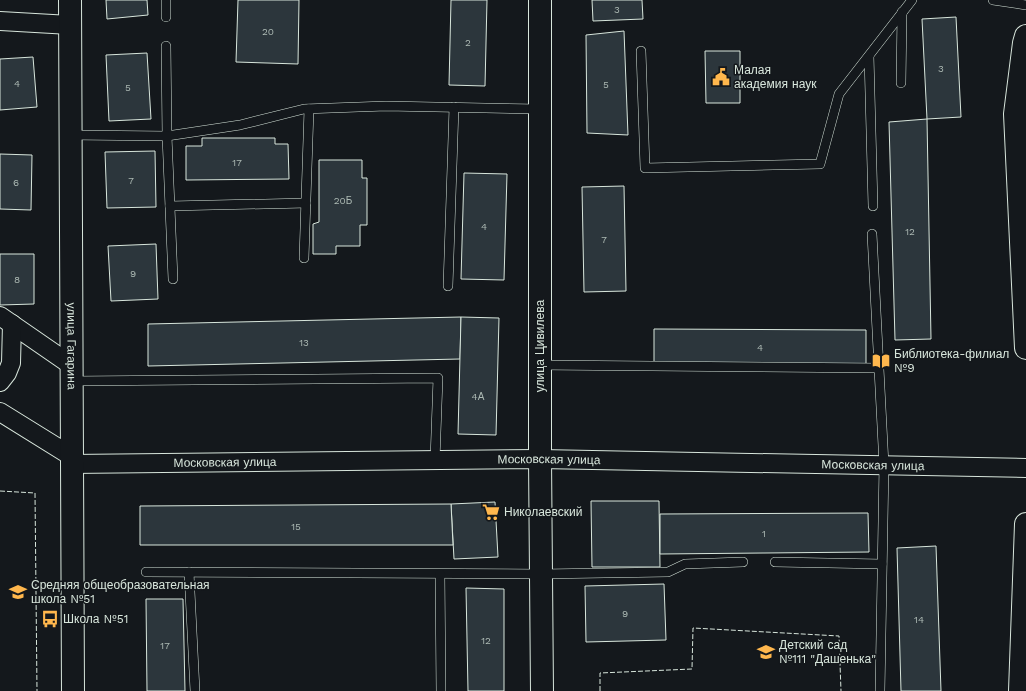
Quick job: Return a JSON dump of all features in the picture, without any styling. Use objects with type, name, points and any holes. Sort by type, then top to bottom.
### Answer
[{"type":"street","name":"улица Гагарина","points":[[70,0],[71,134],[69,376],[73,691]]},
{"type":"street","name":"улица Цивилева","points":[[540,0],[540,459],[542,691]]},
{"type":"street","points":[[0,21],[70,25]]},
{"type":"street","points":[[1026,36],[1015,114],[1026,348]]},
{"type":"street","points":[[6,320],[69,376]]},
{"type":"street","points":[[0,382],[7,374],[11,363],[6,320]]},
{"type":"street","points":[[0,412],[71,460]]},
{"type":"street","name":"Московская улица","points":[[71,460],[540,459],[1026,468]]},
{"type":"street","points":[[1020,691],[1026,524]]},
{"type":"lane","points":[[166,0],[166,17]]},
{"type":"lane","points":[[641,51],[645,168],[820,164],[839,94],[912,0]]},
{"type":"lane","points":[[993,0],[1026,5]]},
{"type":"lane","points":[[901,84],[902,12]]},
{"type":"lane","points":[[166,46],[167,136],[174,279]]},
{"type":"lane","points":[[869,56],[873,206]]},
{"type":"lane","points":[[71,134],[167,136],[240,125],[309,108],[386,106],[539,109]]},
{"type":"lane","points":[[448,286],[454,107]]},
{"type":"lane","points":[[304,258],[309,108]]},
{"type":"lane","points":[[170,206],[306,203]]},
{"type":"lane","points":[[872,234],[884,465],[880,691]]},
{"type":"lane","points":[[540,365],[879,368]]},
{"type":"lane","points":[[69,376],[438,378],[435,460]]},
{"type":"lane","points":[[146,572],[541,574],[668,572],[685,564],[743,562]]},
{"type":"lane","points":[[775,562],[882,564]]},
{"type":"lane","points":[[189,572],[195,691]]},
{"type":"lane","points":[[440,574],[441,691]]},
{"type":"building","points":[[106,0],[147,0],[148,15],[107,19]]},
{"type":"building","points":[[238,0],[299,0],[298,64],[236,62]]},
{"type":"building","points":[[451,0],[487,0],[485,86],[449,85]]},
{"type":"building","points":[[592,0],[642,0],[643,19],[593,21]]},
{"type":"building","points":[[956,17],[961,117],[927,119],[922,19]]},
{"type":"building","points":[[624,31],[628,135],[587,133],[586,35]]},
{"type":"building","points":[[705,51],[740,51],[740,103],[706,103]]},
{"type":"building","points":[[147,53],[151,119],[109,121],[106,55]]},
{"type":"building","points":[[33,57],[37,107],[0,110],[0,59]]},
{"type":"building","points":[[927,119],[931,339],[895,340],[889,122]]},
{"type":"building","points":[[202,138],[275,138],[275,144],[288,144],[289,179],[186,180],[186,146],[202,146]]},
{"type":"building","points":[[155,151],[156,207],[107,208],[105,152]]},
{"type":"building","points":[[0,154],[32,155],[31,210],[0,209]]},
{"type":"building","points":[[319,160],[362,160],[362,178],[367,178],[367,225],[360,225],[360,246],[336,246],[336,254],[313,254],[313,224],[319,222]]},
{"type":"building","points":[[464,173],[507,174],[504,280],[461,279]]},
{"type":"building","points":[[624,186],[626,291],[584,292],[582,187]]},
{"type":"building","points":[[156,244],[158,299],[111,301],[108,246]]},
{"type":"building","points":[[0,254],[34,254],[34,304],[0,305]]},
{"type":"building","points":[[461,317],[460,359],[148,366],[148,324]]},
{"type":"building","points":[[461,317],[499,318],[496,435],[458,434]]},
{"type":"building","points":[[654,329],[866,330],[866,365],[654,364]]},
{"type":"building","points":[[591,501],[659,501],[660,567],[592,567]]},
{"type":"building","points":[[495,502],[498,557],[454,559],[451,504]]},
{"type":"building","points":[[451,504],[453,545],[140,545],[140,506]]},
{"type":"building","points":[[868,513],[869,552],[660,554],[660,514]]},
{"type":"building","points":[[936,546],[941,691],[901,691],[897,548]]},
{"type":"building","points":[[664,584],[666,640],[586,642],[585,586]]},
{"type":"building","points":[[466,588],[504,589],[504,691],[468,691]]},
{"type":"building","points":[[146,599],[183,599],[185,691],[147,691]]},
{"type":"fence","points":[[0,491],[35,493],[37,691]]},
{"type":"fence","points":[[600,691],[600,673],[692,669],[693,628],[839,636],[841,691]]},
{"type":"place","name":"Малая академия наук","points":[[721,77]]},
{"type":"place","name":"Библиотека-филиал №9","points":[[881,361]]},
{"type":"place","name":"Николаевский","points":[[491,512]]},
{"type":"place","name":"Средняя общеобразовательная школа №51","points":[[18,592]]},
{"type":"place","name":"Школа №51","points":[[50,619]]},
{"type":"place","name":"Детский сад №111 \"Дашенька\"","points":[[766,652]]}]
